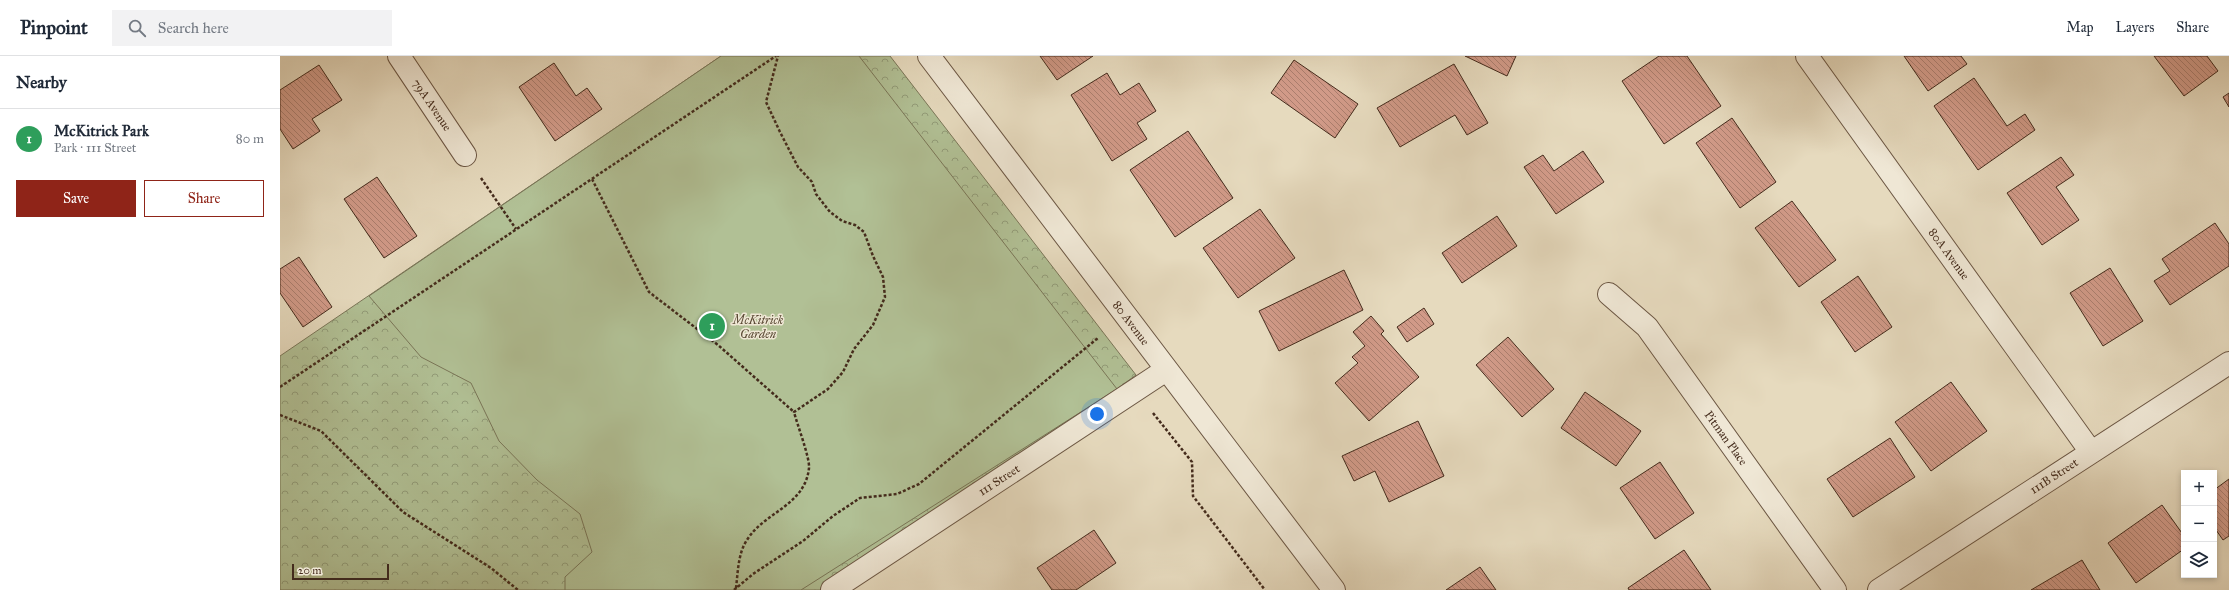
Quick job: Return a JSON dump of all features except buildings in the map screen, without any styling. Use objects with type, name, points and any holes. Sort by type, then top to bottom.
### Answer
[{"type":"street","name":"79A Avenue","points":[[399,56],[464,154]]},
{"type":"street","name":"80 Avenue","points":[[929,56],[1334,590]]},
{"type":"street","name":"80A Avenue","points":[[1807,56],[2091,452]]},
{"type":"street","name":"Pitman Place","points":[[1609,294],[1647,327],[1835,590]]},
{"type":"street","name":"111B Street","points":[[1878,590],[2229,363]]},
{"type":"street","name":"111 Street","points":[[832,590],[1166,370]]},
{"type":"path","points":[[280,387],[777,56]]},
{"type":"path","points":[[777,56],[766,102],[798,167],[812,182],[816,194],[830,212],[842,221],[855,225],[864,232],[883,277],[885,297],[873,325],[854,349],[843,372],[828,390],[794,412]]},
{"type":"path","points":[[464,154],[516,229]]},
{"type":"path","points":[[592,179],[648,292],[718,345],[794,412],[809,467],[801,492],[784,508],[756,528],[746,541],[739,562],[735,589]]},
{"type":"path","points":[[735,589],[803,541],[833,516],[860,498],[897,494],[919,484],[1098,338]]},
{"type":"path","points":[[1156,414],[1192,462],[1193,496],[1265,590]]},
{"type":"path","points":[[280,415],[321,431],[403,512],[491,568],[518,590]]},
{"type":"green space","name":"McKitrick Garden","points":[[721,56],[890,56],[1136,375],[842,590],[280,590],[280,356]]},
{"type":"green space","name":"McKitrick Garden","points":[[721,56],[859,56],[1117,389],[801,590],[565,590],[565,577],[592,552],[580,514],[537,480],[499,441],[471,383],[421,357],[369,296]]},
{"type":"place","name":"McKitrick Park","points":[[712,326]]}]
